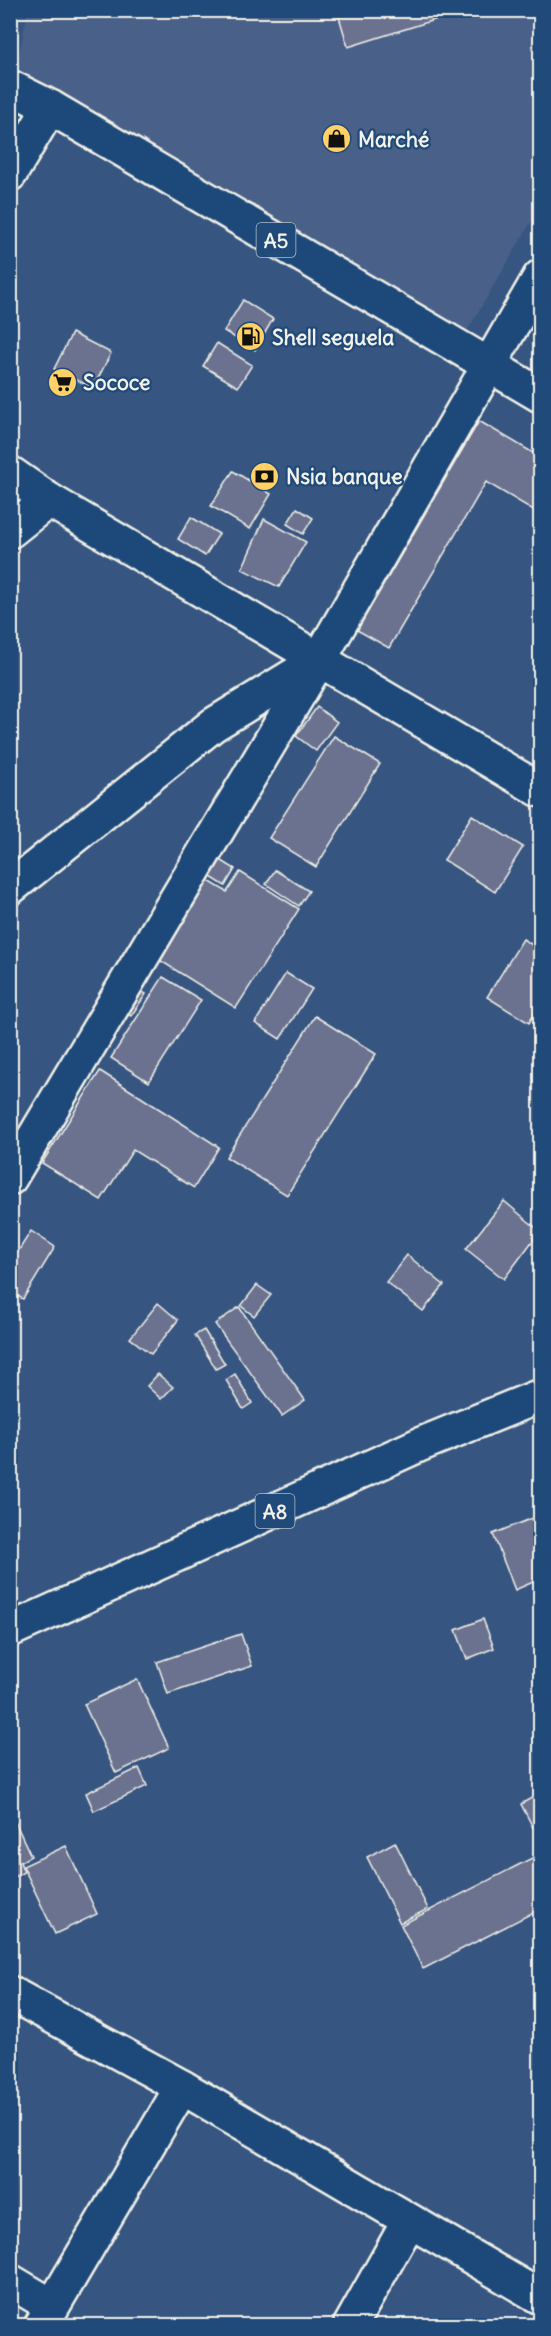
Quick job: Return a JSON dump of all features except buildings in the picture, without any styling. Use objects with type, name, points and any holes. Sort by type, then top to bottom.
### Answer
[{"type":"street","name":"A5","points":[[10,87],[50,106],[540,395]]},
{"type":"street","points":[[10,174],[50,106]]},
{"type":"street","points":[[10,1178],[319,660],[540,277]]},
{"type":"street","points":[[10,473],[49,500],[540,790]]},
{"type":"street","points":[[10,531],[49,500]]},
{"type":"street","points":[[10,888],[213,725],[319,660]]},
{"type":"street","name":"A8","points":[[10,1630],[419,1445],[540,1396]]},
{"type":"street","points":[[10,1993],[182,2086],[540,2297]]},
{"type":"street","points":[[10,2282],[47,2316],[182,2086]]},
{"type":"street","points":[[350,2325],[409,2221]]},
{"type":"shaded area","name":"Marché","points":[[28,11],[540,11],[540,207],[467,331],[16,70]]},
{"type":"place","name":"Marché","points":[[337,139]]},
{"type":"place","name":"Shell seguela","points":[[251,337]]},
{"type":"place","name":"Sococe","points":[[62,382]]},
{"type":"place","name":"Nsia banque","points":[[265,476]]}]
